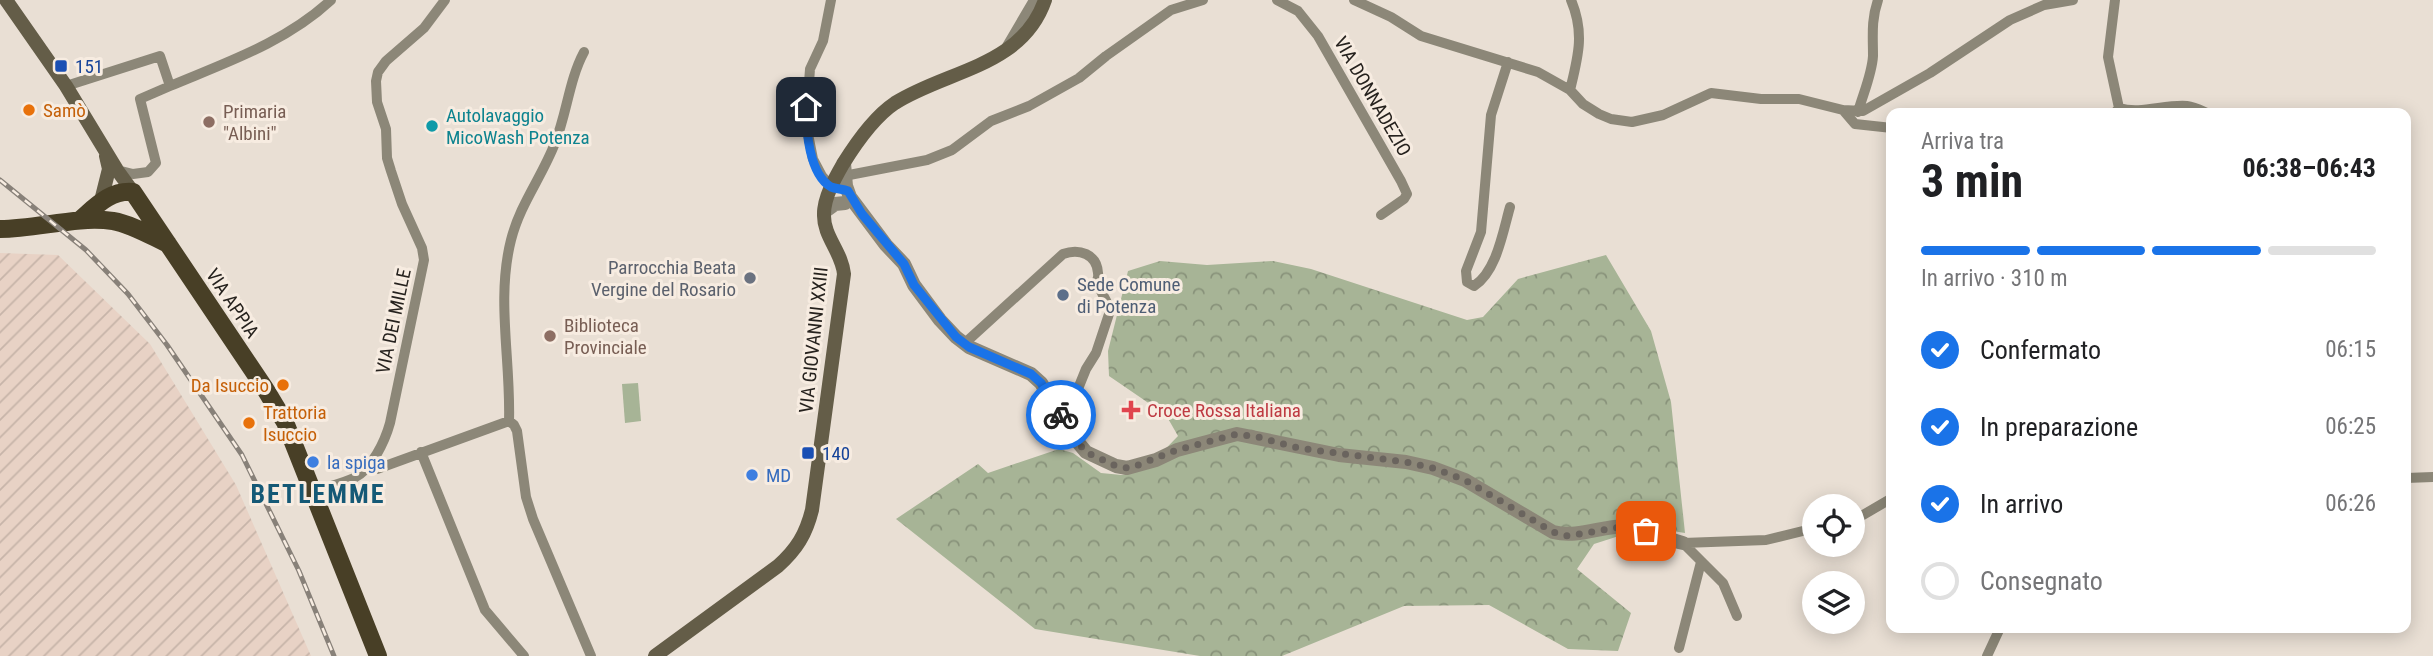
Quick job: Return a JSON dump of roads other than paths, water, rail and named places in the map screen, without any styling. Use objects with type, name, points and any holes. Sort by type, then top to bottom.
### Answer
[{"type":"main road","name":"VIA APPIA","points":[[6,0],[66,86],[117,170],[285,422],[378,656]]},
{"type":"main road","points":[[824,212],[832,187],[867,130],[891,105],[911,94],[982,66],[1004,52],[1033,24],[1045,0]]},
{"type":"main road","points":[[101,201],[108,169],[106,151]]},
{"type":"main road","points":[[81,219],[101,201],[122,191],[133,192]]},
{"type":"main road","points":[[0,229],[30,228],[81,219],[116,221],[131,218],[144,208]]},
{"type":"main road","name":"VIA GIOVANNI XXIII","points":[[656,656],[778,566],[792,553],[806,529],[812,510],[844,274],[843,262],[827,231],[824,212]]},
{"type":"main road","points":[[116,221],[168,244]]},
{"type":"street","points":[[117,170],[133,174],[148,172],[156,163],[140,99],[260,48],[310,19],[331,0]]},
{"type":"street","name":"VIA DEI MILLE","points":[[367,468],[390,423],[424,260],[422,247],[402,204],[387,158],[386,129],[377,102],[376,81],[378,72],[386,61],[424,28],[446,0]]},
{"type":"street","points":[[831,0],[823,41],[810,69],[806,124],[813,159],[822,176],[838,197],[846,197]]},
{"type":"street","points":[[1004,52],[1034,0]]},
{"type":"street","points":[[1203,0],[1171,10],[1079,78],[1029,106],[990,121],[952,150],[927,160],[844,170],[846,197],[904,264],[914,285],[956,337],[965,344],[1031,374],[1041,383],[1086,452],[1116,466],[1128,468],[1177,450],[1237,434],[1298,448],[1433,468],[1465,480],[1553,532],[1568,536],[1626,526],[1665,540],[1683,543],[1766,540],[1802,531]]},
{"type":"street","name":"VIA DONNADEZIO","points":[[1277,0],[1298,11],[1318,36],[1401,181],[1406,194],[1404,199],[1381,215]]},
{"type":"street","points":[[1354,0],[1391,17],[1421,36],[1538,72],[1570,90],[1583,104],[1599,114],[1632,122],[1663,115],[1711,93],[1761,99],[1799,99],[1858,112],[1930,73],[2010,20],[2045,5],[2073,0]]},
{"type":"street","points":[[1570,90],[1578,58],[1580,33],[1571,0]]},
{"type":"street","points":[[1858,112],[1873,58],[1871,36],[1878,0]]},
{"type":"street","points":[[2115,0],[2108,57],[2116,108]]},
{"type":"street","points":[[584,52],[575,69],[556,142],[519,213],[507,256],[504,312],[509,421],[517,431],[526,496],[533,519],[591,656]]},
{"type":"street","points":[[66,86],[160,56],[170,86]]},
{"type":"street","points":[[1508,62],[1491,115],[1484,214],[1476,249],[1466,271],[1466,278],[1474,286],[1492,262],[1510,206]]},
{"type":"street","points":[[2155,108],[2196,108]]},
{"type":"street","points":[[1843,110],[1855,124],[1886,127]]},
{"type":"street","points":[[824,212],[846,197]]},
{"type":"street","points":[[965,344],[1063,254],[1079,251],[1086,253],[1097,265],[1099,286],[1110,312],[1096,353],[1086,369],[1072,406],[1062,416]]},
{"type":"street","points":[[312,492],[356,477],[367,468],[377,469],[509,421]]},
{"type":"street","points":[[421,452],[485,610],[524,656]]},
{"type":"street","points":[[2411,478],[2433,477]]},
{"type":"street","points":[[1865,514],[1886,502]]},
{"type":"street","points":[[1683,543],[1723,583],[1737,616]]},
{"type":"street","points":[[1679,648],[1701,562]]},
{"type":"street","points":[[1987,656],[1998,633]]},
{"type":"railway","points":[[0,180],[86,250],[128,294],[167,345],[242,455],[299,571],[334,656]]},
{"type":"place","name":"151","points":[[61,66]]},
{"type":"place","name":"Samò","points":[[29,110]]},
{"type":"place","name":"Primaria \"Albini\"","points":[[209,122]]},
{"type":"place","name":"Autolavaggio MicoWash Potenza","points":[[432,126]]},
{"type":"place","name":"Parrocchia Beata Vergine del Rosario","points":[[750,278]]},
{"type":"place","name":"Sede Comune di Potenza","points":[[1063,295]]},
{"type":"place","name":"Biblioteca Provinciale","points":[[550,336]]},
{"type":"place","name":"Da Isuccio","points":[[283,385]]},
{"type":"place","name":"Croce Rossa Italiana","points":[[1131,410]]},
{"type":"place","name":"Trattoria Isuccio","points":[[249,423]]},
{"type":"place","name":"140","points":[[808,453]]},
{"type":"place","name":"la spiga","points":[[313,462]]},
{"type":"place","name":"MD","points":[[752,475]]},
{"type":"district","name":"BETLEMME","points":[[318,494]]}]
